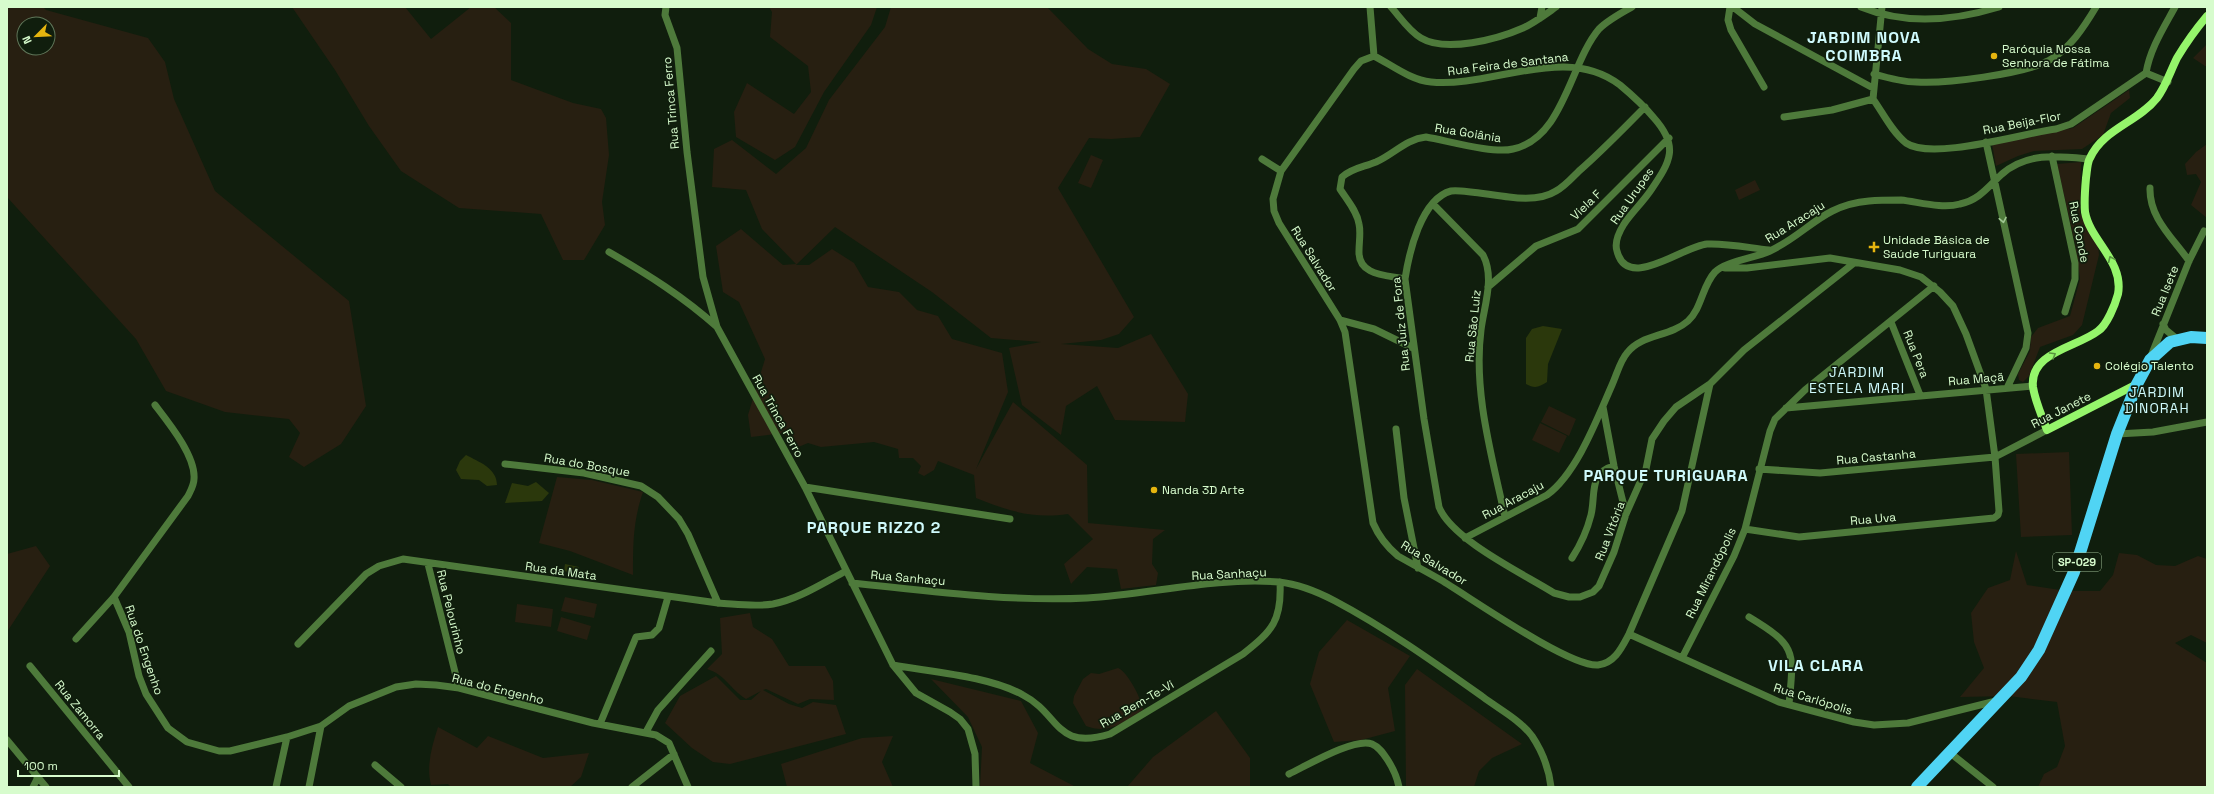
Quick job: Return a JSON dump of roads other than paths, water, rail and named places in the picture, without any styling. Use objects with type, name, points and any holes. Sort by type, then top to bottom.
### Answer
[{"type":"highway","name":"SP-029","points":[[1917,787],[2022,677],[2038,650],[2061,601],[2087,533],[2117,434],[2136,384],[2150,360],[2161,348],[2177,339],[2206,336]]},
{"type":"street","name":"Rua Trinca Ferro","points":[[666,7],[665,15],[677,48],[688,159],[703,277],[717,327],[805,487],[893,665],[916,694],[950,712],[960,719],[968,729],[975,754],[976,787]]},
{"type":"street","points":[[1370,7],[1374,56]]},
{"type":"street","points":[[1391,7],[1420,38],[1431,43],[1442,45],[1465,43],[1505,35],[1524,28],[1556,7]]},
{"type":"street","points":[[1540,18],[1542,7]]},
{"type":"street","points":[[1632,7],[1600,28],[1590,42],[1578,67],[1603,75],[1618,84],[1645,107],[1669,138]]},
{"type":"street","points":[[1730,7],[1728,20],[1730,30],[1764,87]]},
{"type":"street","points":[[1733,7],[1755,24],[1873,88]]},
{"type":"street","points":[[1860,7],[1882,16],[1911,19],[1942,19],[1975,14],[1999,7]]},
{"type":"street","points":[[1784,117],[1832,110],[1873,99],[1874,74],[1882,7]]},
{"type":"street","points":[[1874,74],[1900,81],[1917,82],[1987,76],[2037,66],[2049,60],[2067,46],[2082,29],[2096,7]]},
{"type":"street","points":[[2168,82],[2146,73],[2148,59],[2154,44],[2175,7]]},
{"type":"street","points":[[2047,430],[2033,386],[2041,364],[2049,356],[2100,331],[2118,294],[2118,280],[2113,264],[2090,226],[2085,213],[2084,201],[2089,159],[2106,138],[2147,109],[2168,82],[2177,58],[2207,16]]},
{"type":"street","name":"Rua Feira de Santana","points":[[1374,56],[1413,78],[1430,82],[1470,81],[1554,67],[1578,67]]},
{"type":"street","name":"Rua Salvador","points":[[1374,56],[1361,61],[1354,69],[1281,171],[1273,199],[1279,223],[1340,320],[1348,344],[1373,523],[1378,535],[1387,547],[1418,568],[1512,625],[1578,662],[1599,665],[1610,661],[1618,653],[1629,634],[1682,511],[1710,384]]},
{"type":"street","name":"Rua Goiânia","points":[[1405,279],[1370,272],[1364,268],[1360,262],[1360,225],[1357,214],[1340,189],[1342,177],[1347,172],[1384,158],[1401,146],[1417,138],[1426,137],[1497,150],[1513,150],[1528,144],[1540,135],[1556,114],[1578,67]]},
{"type":"street","name":"Rua Beija-Flor","points":[[1873,99],[1906,143],[1915,147],[1944,149],[1986,142],[2071,124],[2146,73]]},
{"type":"street","name":"Rua Juíz de Fora","points":[[1451,526],[1443,517],[1436,496],[1413,348],[1405,279],[1419,226],[1432,204],[1444,193],[1453,191],[1524,199],[1540,197],[1556,191],[1607,146],[1645,107]]},
{"type":"street","name":"Rua Urupes","points":[[1669,138],[1670,152],[1665,168],[1651,190],[1629,216],[1617,240],[1616,250],[1620,260],[1629,266],[1640,269],[1650,267],[1688,249],[1708,244],[1772,251]]},
{"type":"street","name":"Viela F","points":[[1488,287],[1536,246],[1578,229],[1669,138]]},
{"type":"street","points":[[1986,142],[2028,333],[2026,348],[2008,388]]},
{"type":"street","name":"Rua Aracaju","points":[[1465,538],[1558,487],[1569,474],[1603,406],[1625,355],[1632,347],[1641,341],[1675,330],[1689,320],[1698,308],[1709,281],[1721,268],[1772,251],[1825,214],[1847,205],[1868,201],[1899,200],[1958,205],[1972,201],[1996,182],[2001,175],[2024,161],[2052,156],[2089,159]]},
{"type":"street","name":"Rua Conde","points":[[2052,156],[2075,262],[2075,279],[2065,312]]},
{"type":"street","points":[[1262,159],[1281,171]]},
{"type":"street","points":[[2150,188],[2150,199],[2157,218],[2189,261]]},
{"type":"street","name":"Rua São Luiz","points":[[1432,204],[1483,256],[1487,264],[1488,287],[1479,354],[1479,379],[1491,454],[1505,517]]},
{"type":"street","name":"Rua Isete","points":[[2150,360],[2189,261],[2204,231]]},
{"type":"street","points":[[609,252],[670,289],[696,307],[717,327]]},
{"type":"street","points":[[1721,268],[1747,268],[1830,258],[1900,270],[1921,277],[1934,286],[1953,306],[1966,334],[1986,389],[1995,457]]},
{"type":"street","name":"Rua Vitória","points":[[1451,526],[1465,538],[1554,593],[1569,597],[1580,597],[1593,592],[1599,586],[1614,552],[1626,514],[1646,469],[1652,439],[1660,427],[1676,407],[1710,384],[1744,350],[1854,263]]},
{"type":"street","name":"Rua Mirandópolis","points":[[1682,658],[1734,556],[1745,529],[1759,469],[1775,419],[1844,358],[1934,286]]},
{"type":"street","points":[[1340,320],[1374,329],[1413,348]]},
{"type":"street","name":"Rua Pera","points":[[1890,322],[1920,395]]},
{"type":"street","points":[[2163,324],[2166,330],[2177,339]]},
{"type":"street","name":"Rua Janete","points":[[1995,457],[2136,384]]},
{"type":"street","name":"Rua Maçã","points":[[1786,408],[2033,386]]},
{"type":"street","points":[[76,639],[114,597],[188,496],[193,486],[194,471],[184,447],[155,405]]},
{"type":"street","points":[[1603,406],[1614,466],[1626,514]]},
{"type":"street","points":[[2117,434],[2153,432],[2207,422]]},
{"type":"street","points":[[1396,429],[1404,498],[1418,568]]},
{"type":"street","name":"Rua Castanha","points":[[1759,469],[1820,473],[1995,457]]},
{"type":"street","name":"Rua Uva","points":[[1745,529],[1799,537],[1989,519],[1998,515],[1999,511],[1995,457]]},
{"type":"street","name":"Rua do Bosque","points":[[505,464],[598,476],[640,486],[658,497],[679,519],[688,534],[718,603]]},
{"type":"street","points":[[1572,558],[1587,530],[1592,513],[1594,485],[1599,474],[1605,468],[1614,466]]},
{"type":"street","points":[[805,487],[1010,519]]},
{"type":"street","name":"Rua da Mata","points":[[298,644],[355,584],[379,566],[403,559],[428,564],[668,597],[751,605],[773,604],[795,598],[846,571]]},
{"type":"street","name":"Rua Pelourinho","points":[[428,564],[459,688]]},
{"type":"street","name":"Rua Sanhaçu","points":[[852,584],[1006,598],[1045,599],[1089,598],[1230,582],[1280,582],[1309,590],[1334,601],[1360,616],[1447,672],[1519,723],[1531,735],[1542,755],[1551,787]]},
{"type":"street","name":"Rua Bem-Te-Vi","points":[[893,665],[963,677],[1009,688],[1024,695],[1037,705],[1064,732],[1078,738],[1096,738],[1110,734],[1243,654],[1259,642],[1270,630],[1279,613],[1280,582]]},
{"type":"street","name":"Rua do Engenho","points":[[114,597],[129,632],[139,676],[146,694],[168,728],[187,742],[224,752],[287,737],[321,726],[349,706],[396,687],[416,684],[459,688],[524,707],[600,724],[646,732],[664,739],[674,754],[688,787]]},
{"type":"street","points":[[600,724],[636,637],[652,635],[659,628],[668,597]]},
{"type":"street","points":[[1748,617],[1783,640],[1790,653],[1792,675],[1789,704]]},
{"type":"street","name":"Rua Carlópolis","points":[[1629,634],[1780,702],[1854,722],[1891,726],[2000,700]]},
{"type":"street","points":[[646,732],[658,710],[711,651]]},
{"type":"street","name":"Rua Zamorra","points":[[30,666],[129,787]]},
{"type":"street","points":[[309,787],[321,726]]},
{"type":"street","points":[[276,787],[287,737]]},
{"type":"street","points":[[7,740],[46,787]]},
{"type":"street","points":[[1289,774],[1350,746],[1361,743],[1371,744],[1380,749],[1389,762],[1398,779],[1399,787]]},
{"type":"street","points":[[1949,752],[1990,786]]},
{"type":"street","points":[[632,787],[674,754]]},
{"type":"street","points":[[375,765],[401,787]]},
{"type":"street","points":[[33,787],[38,777]]},
{"type":"place","name":"Paróquia Nossa Senhora de Fátima","points":[[1994,56]]},
{"type":"place","name":"Unidade Básica de Saúde Turiguara","points":[[1874,247]]},
{"type":"place","name":"Colégio Talento","points":[[2097,366]]},
{"type":"place","name":"Nanda 3D Arte","points":[[1154,490]]},
{"type":"district","name":"JARDIM NOVA COIMBRA","points":[[1864,46]]},
{"type":"district","name":"JARDIM ESTELA MARI","points":[[1857,380]]},
{"type":"district","name":"JARDIM DINORAH","points":[[2157,400]]},
{"type":"district","name":"PARQUE TURIGUARA","points":[[1666,475]]},
{"type":"district","name":"PARQUE RIZZO 2","points":[[874,527]]},
{"type":"district","name":"VILA CLARA","points":[[1816,665]]}]
